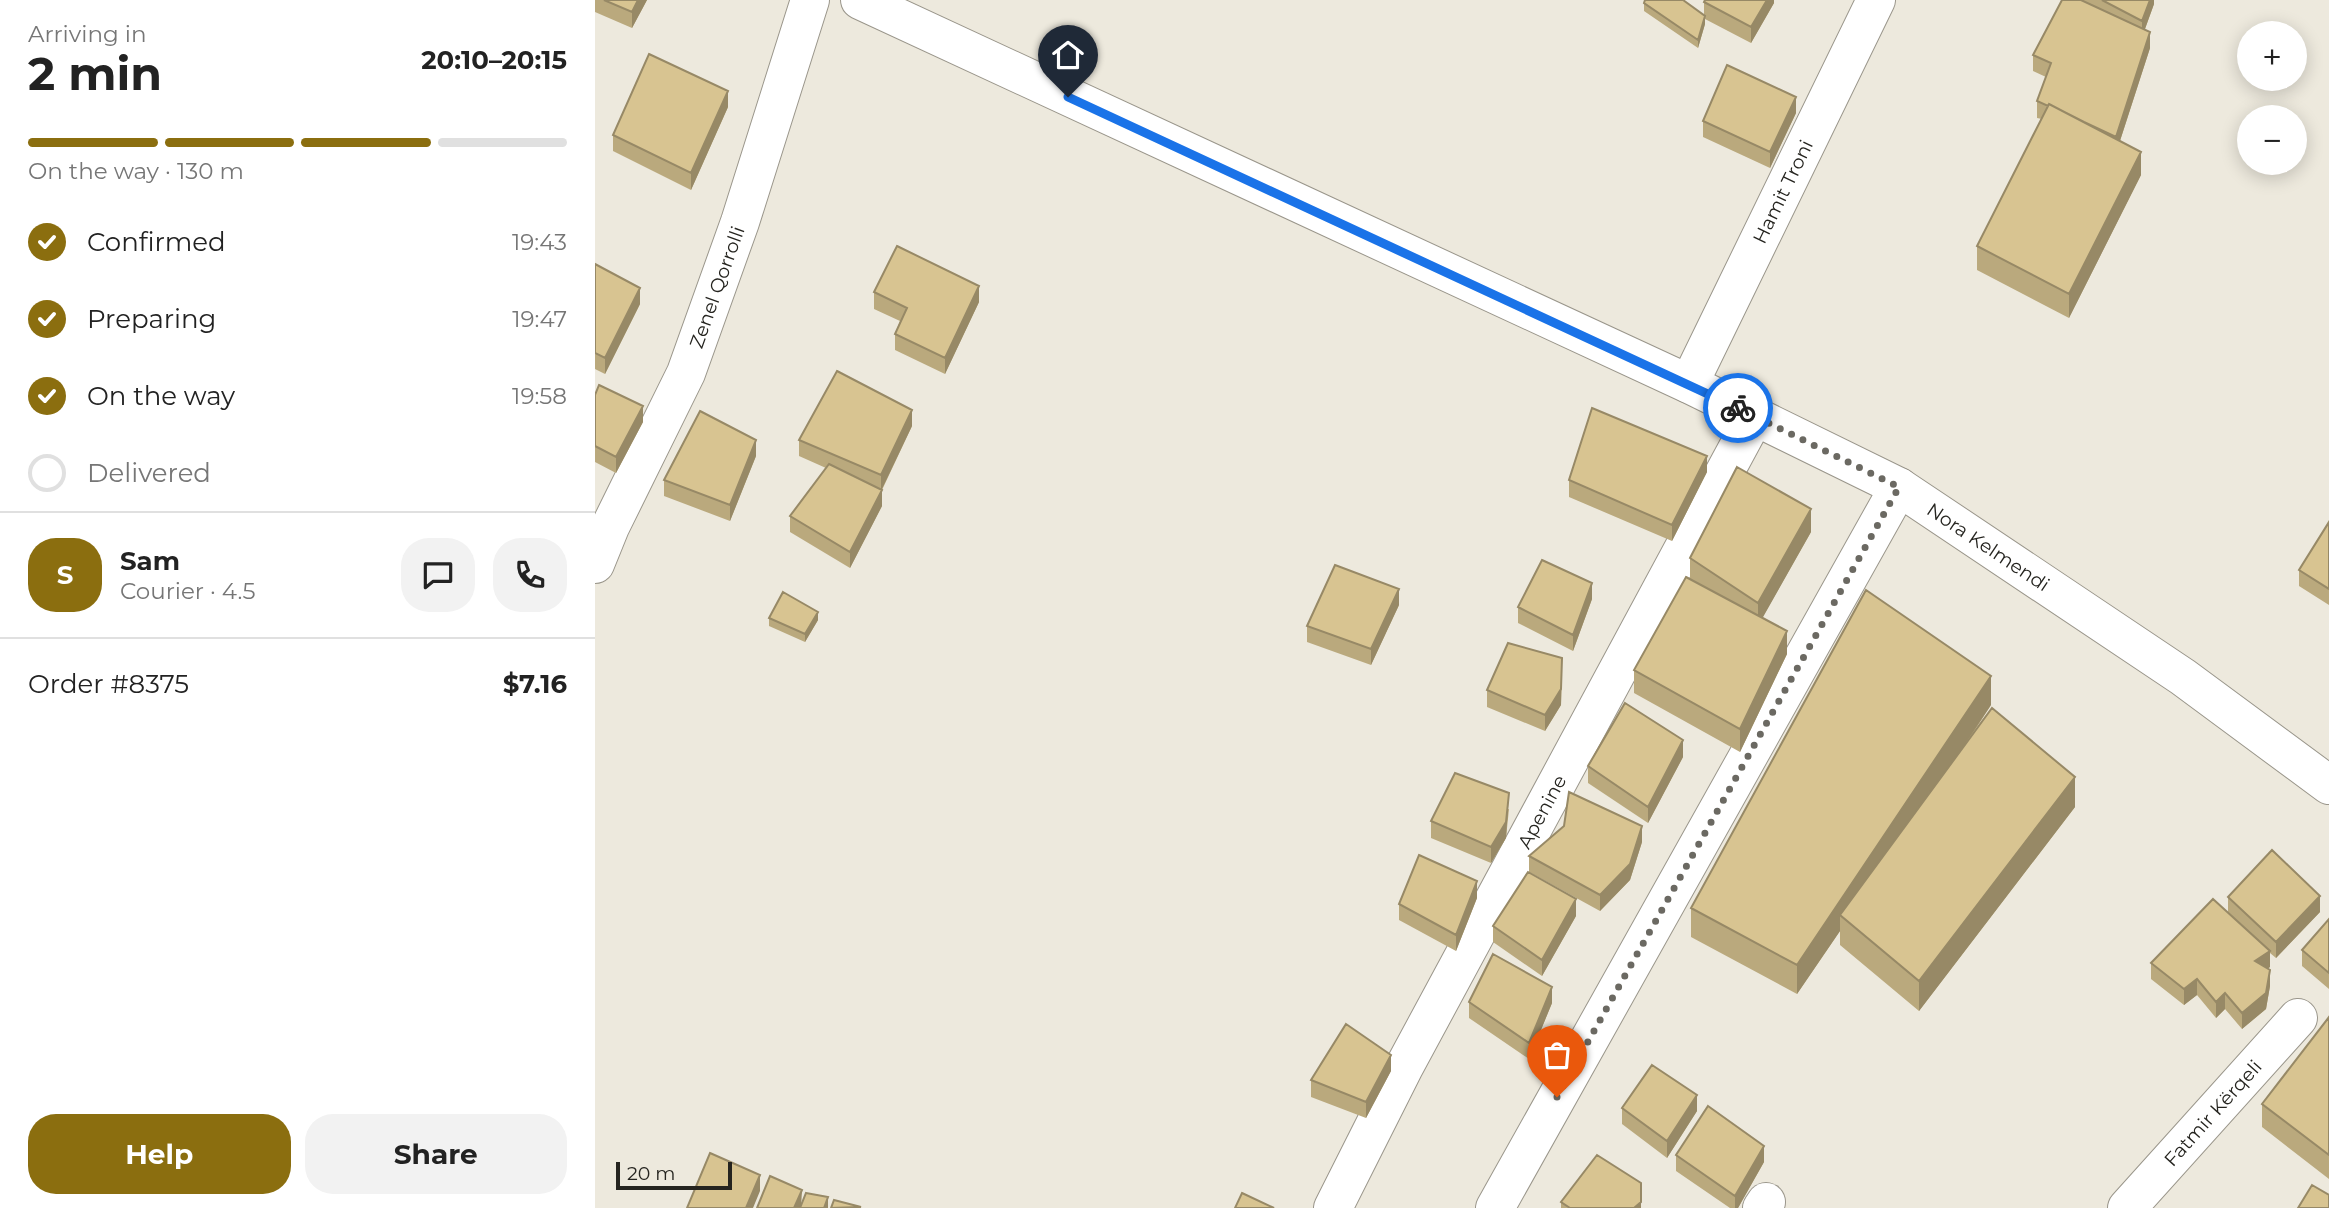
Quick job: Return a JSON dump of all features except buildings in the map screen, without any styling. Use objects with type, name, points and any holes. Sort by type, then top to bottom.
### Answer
[{"type":"street","name":"Zenel Qorrolli","points":[[595,564],[610,527],[686,373],[740,222],[810,0]]},
{"type":"street","name":"Nora Kelmendi","points":[[860,0],[1689,384],[1899,487],[2183,677],[2329,785]]},
{"type":"street","name":"Hamit Troni","points":[[1689,384],[1876,0]]},
{"type":"street","name":"Apenine","points":[[1333,1208],[1404,1067],[1755,416]]},
{"type":"street","points":[[1495,1208],[1899,487]]},
{"type":"street","name":"Fatmir Kërqeli","points":[[2127,1208],[2298,1018]]},
{"type":"way so far","points":[[1557,1097],[1899,487],[1738,408]]},
{"type":"route","points":[[1068,97],[1738,408]]}]
